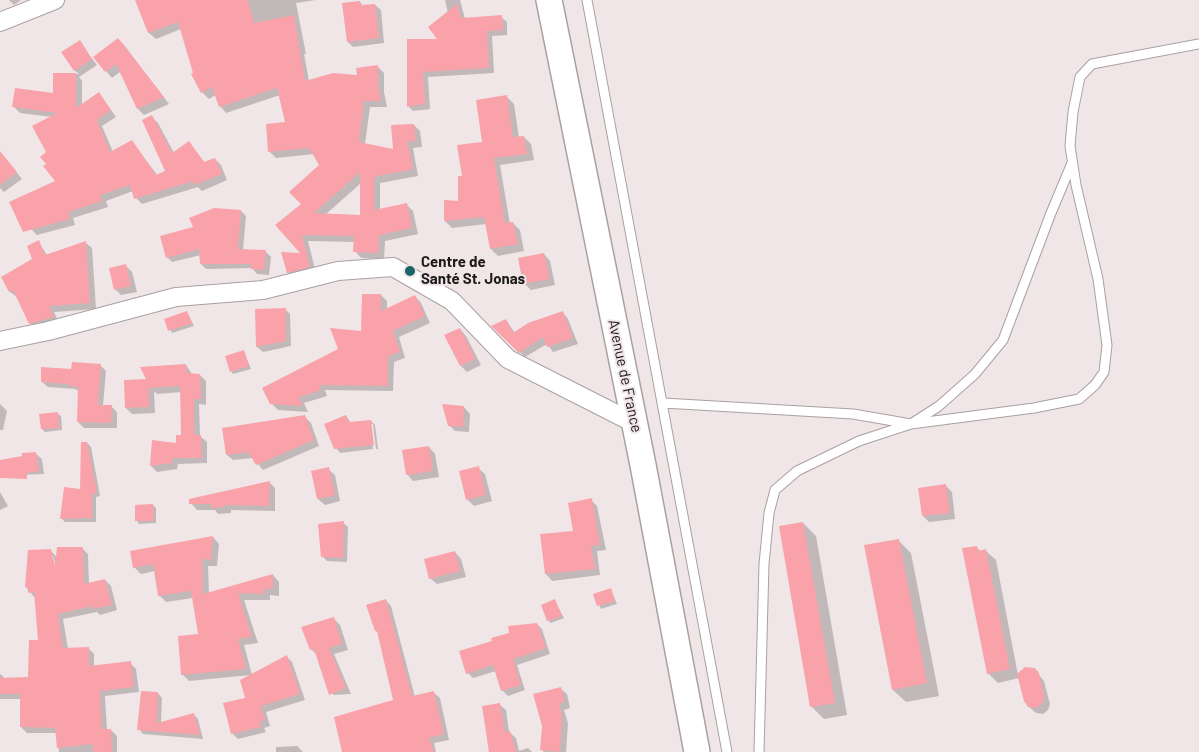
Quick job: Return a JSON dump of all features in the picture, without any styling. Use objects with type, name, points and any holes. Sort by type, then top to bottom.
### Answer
[{"type":"main road","name":"Avenue de France","points":[[549,0],[634,423],[697,752]]},
{"type":"street","points":[[0,22],[55,0]]},
{"type":"street","points":[[0,341],[48,331],[176,297],[263,290],[338,271],[393,268],[452,301],[508,359],[634,423]]},
{"type":"lane","points":[[587,0],[727,752]]},
{"type":"lane","points":[[759,752],[764,564],[769,513],[775,490],[797,471],[859,441],[911,424],[1034,408],[1079,399],[1095,385],[1104,372],[1107,345],[1098,279],[1070,146],[1073,112],[1080,76],[1092,64],[1199,44]]},
{"type":"lane","points":[[663,403],[853,414],[911,424],[939,406],[975,374],[1003,340],[1072,162]]},
{"type":"building","points":[[135,0],[248,0],[254,23],[294,15],[305,81],[333,73],[357,75],[356,68],[378,65],[378,85],[381,101],[364,101],[359,142],[393,149],[391,125],[414,124],[416,141],[407,141],[413,169],[374,177],[374,210],[407,203],[412,228],[379,235],[378,253],[353,252],[354,236],[302,235],[310,267],[287,273],[281,252],[300,253],[275,225],[301,204],[289,192],[319,165],[309,148],[268,152],[266,124],[285,122],[277,88],[219,107],[212,87],[201,93],[191,74],[193,73],[178,22],[148,33]],"holes":[[[360,172],[360,215],[314,213]]]},
{"type":"building","points":[[360,1],[361,5],[375,4],[379,38],[347,42],[342,3]]},
{"type":"building","points":[[457,4],[461,18],[502,15],[503,30],[487,31],[489,68],[423,72],[425,104],[407,107],[407,39],[437,39],[428,27]]},
{"type":"building","points":[[118,38],[164,97],[137,109],[116,64],[105,72],[93,57]]},
{"type":"building","points":[[80,40],[92,59],[74,71],[61,52]]},
{"type":"building","points":[[53,73],[76,73],[76,108],[99,92],[111,110],[97,120],[110,152],[132,140],[156,175],[165,171],[142,120],[152,115],[172,153],[189,141],[204,162],[215,158],[222,174],[194,185],[193,181],[134,199],[130,185],[100,195],[102,201],[68,212],[70,219],[23,232],[9,202],[55,181],[43,166],[46,164],[40,157],[46,152],[32,126],[57,113],[12,107],[15,88],[53,93]]},
{"type":"building","points":[[507,95],[513,137],[524,136],[527,154],[494,158],[505,223],[513,222],[518,244],[490,249],[484,217],[444,221],[444,200],[458,201],[458,176],[462,176],[457,145],[482,142],[476,100]]},
{"type":"building","points":[[0,151],[17,172],[0,185]]},
{"type":"building","points":[[214,208],[241,210],[238,249],[266,250],[264,270],[251,269],[251,264],[200,264],[199,249],[166,258],[160,236],[193,227],[189,218]]},
{"type":"building","points":[[39,240],[45,255],[86,241],[90,303],[49,306],[54,317],[29,324],[13,290],[9,292],[1,277],[32,259],[27,246]]},
{"type":"building","points":[[544,253],[550,279],[523,284],[518,258]]},
{"type":"building","points":[[126,264],[131,286],[114,290],[109,268]]},
{"type":"building","points":[[362,294],[381,294],[381,311],[415,295],[425,316],[393,331],[400,352],[388,356],[388,386],[320,385],[321,390],[299,397],[302,406],[270,404],[262,388],[338,349],[330,328],[361,331]]},
{"type":"building","points":[[286,308],[286,341],[256,347],[255,309]]},
{"type":"building","points":[[187,311],[192,323],[168,331],[164,319]]},
{"type":"building","points":[[563,311],[573,338],[547,347],[543,337],[519,353],[491,326],[506,319],[513,333],[528,323]]},
{"type":"building","points":[[460,328],[475,359],[460,366],[444,335]]},
{"type":"building","points":[[244,350],[249,366],[230,372],[225,356]]},
{"type":"building","points":[[72,362],[101,364],[98,405],[112,405],[111,423],[77,422],[78,387],[70,386],[70,384],[41,382],[41,367],[71,369]]},
{"type":"building","points":[[186,364],[187,373],[200,374],[201,399],[194,399],[194,435],[201,435],[202,458],[172,458],[172,463],[150,466],[152,440],[176,443],[176,435],[181,435],[180,386],[149,388],[149,407],[125,408],[124,380],[146,379],[140,367]]},
{"type":"building","points":[[442,404],[464,406],[463,427],[448,426]]},
{"type":"building","points":[[58,412],[59,428],[41,429],[39,414]]},
{"type":"building","points":[[305,415],[314,440],[256,465],[248,452],[226,455],[222,428]]},
{"type":"building","points":[[346,415],[349,422],[371,420],[374,445],[334,449],[324,424]]},
{"type":"building","points":[[81,442],[87,442],[97,493],[92,494],[92,518],[60,519],[64,487],[80,489]]},
{"type":"building","points":[[429,446],[433,471],[406,475],[402,450]]},
{"type":"building","points":[[36,452],[39,471],[27,473],[27,479],[0,478],[0,460],[22,456],[22,453]]},
{"type":"building","points":[[479,466],[486,495],[466,500],[459,471]]},
{"type":"building","points":[[329,467],[335,495],[317,499],[311,471]]},
{"type":"building","points":[[270,481],[269,506],[225,505],[225,507],[211,508],[211,504],[189,504],[189,499]]},
{"type":"building","points":[[946,484],[950,513],[922,516],[918,488]]},
{"type":"building","points":[[592,498],[600,545],[591,546],[595,569],[545,574],[540,534],[573,531],[568,503]]},
{"type":"building","points":[[153,504],[154,521],[135,521],[135,505]]},
{"type":"building","points":[[344,521],[343,558],[321,557],[318,524]]},
{"type":"building","points":[[803,522],[835,703],[810,707],[779,526]]},
{"type":"building","points":[[213,536],[211,560],[202,559],[203,594],[273,574],[273,589],[264,589],[264,594],[238,593],[252,637],[238,639],[246,669],[181,675],[178,636],[198,634],[191,591],[158,596],[153,564],[133,568],[130,551]]},
{"type":"building","points":[[899,539],[927,683],[892,690],[864,545]]},
{"type":"building","points":[[977,546],[978,551],[986,549],[1010,669],[987,674],[962,548]]},
{"type":"building","points":[[57,547],[83,547],[84,584],[105,579],[112,605],[93,609],[92,606],[58,614],[63,648],[89,647],[89,666],[131,661],[134,687],[100,691],[102,729],[111,729],[112,752],[93,752],[93,744],[57,748],[55,728],[20,727],[20,694],[0,694],[0,678],[28,677],[29,640],[38,640],[34,592],[28,593],[28,587],[25,587],[28,550],[51,549],[55,566]]},
{"type":"building","points":[[455,551],[460,571],[429,579],[424,559]]},
{"type":"building","points":[[611,588],[615,601],[597,606],[593,594]]},
{"type":"building","points":[[386,599],[412,696],[434,691],[444,734],[429,738],[434,752],[342,752],[334,717],[393,700],[377,631],[375,631],[366,605]]},
{"type":"building","points":[[555,599],[562,616],[547,621],[541,605]]},
{"type":"building","points":[[334,617],[342,644],[329,648],[346,688],[329,695],[314,649],[310,650],[301,627]]},
{"type":"building","points":[[537,623],[546,648],[513,659],[521,685],[501,691],[493,665],[466,674],[459,651],[492,641],[491,638],[509,633],[508,626]]},
{"type":"building","points":[[287,655],[300,694],[261,706],[265,720],[259,722],[261,727],[231,734],[223,703],[245,698],[240,680]]},
{"type":"building","points":[[1025,667],[1035,668],[1039,673],[1044,696],[1042,704],[1036,708],[1028,707],[1024,701],[1017,674]]},
{"type":"building","points":[[561,687],[565,702],[559,703],[562,716],[560,752],[540,750],[542,726],[533,694]]},
{"type":"building","points":[[141,691],[158,692],[157,723],[194,713],[200,735],[137,730]]},
{"type":"building","points":[[500,703],[505,732],[510,731],[516,752],[489,752],[482,706]]},
{"type":"place","name":"Centre de Santé St. Jonas","points":[[410,271]]}]
